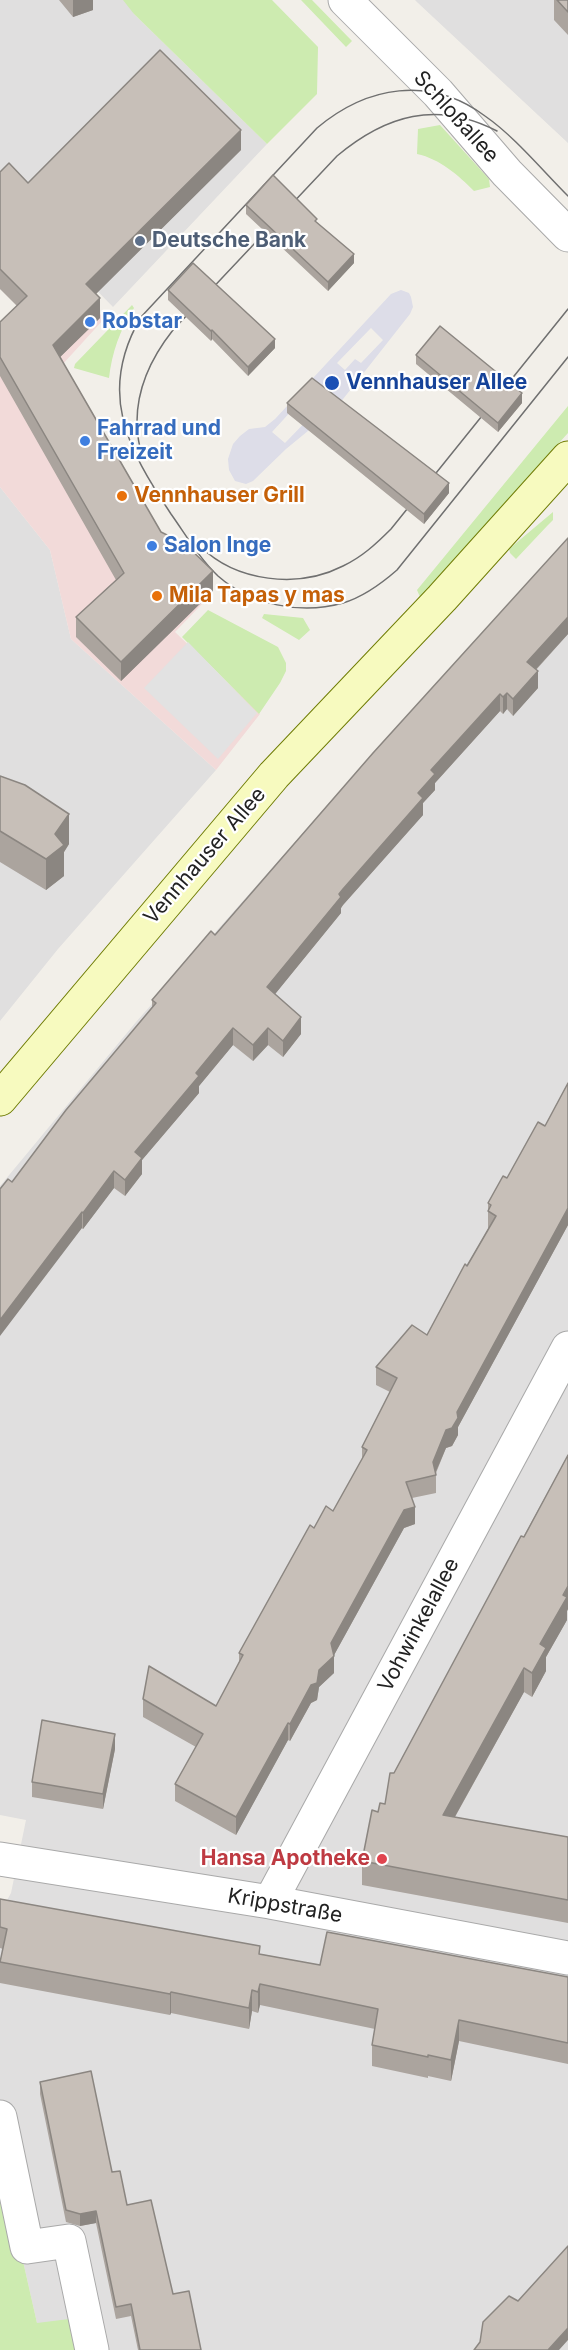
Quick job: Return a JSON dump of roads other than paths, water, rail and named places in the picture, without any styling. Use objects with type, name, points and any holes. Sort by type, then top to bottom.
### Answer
[{"type":"main road","name":"Vennhauser Allee","points":[[0,1099],[296,750],[442,598],[567,462]]},
{"type":"street","name":"Schloßallee","points":[[345,0],[438,93],[507,173],[568,235]]},
{"type":"street","name":"Vohwinkelallee","points":[[270,1902],[568,1348]]},
{"type":"street","name":"Krippstraße","points":[[1,1859],[270,1902],[568,1958]]},
{"type":"street","points":[[0,2117],[27,2247],[69,2241],[92,2350]]},
{"type":"tram line","points":[[568,196],[507,133],[464,103],[443,95],[421,91],[399,91],[378,95],[357,103],[336,114],[317,128],[141,317],[128,344],[121,370],[120,395],[123,419],[142,466],[171,514],[211,569],[231,586],[261,600],[277,605],[310,608],[343,603],[365,594],[397,570],[568,357]]},
{"type":"tram line","points":[[143,459],[137,424],[138,408],[146,375],[162,345],[173,330],[337,156],[374,130],[413,116],[433,114],[454,116],[475,121],[497,131]]},
{"type":"tram line","points":[[200,546],[231,568],[268,578],[307,578],[325,573],[356,559],[391,529],[568,309]]},
{"type":"place","name":"Deutsche Bank","points":[[140,241]]},
{"type":"place","name":"Robstar","points":[[90,322]]},
{"type":"place","name":"Vennhauser Allee","points":[[332,383]]},
{"type":"place","name":"Fahrrad und Freizeit","points":[[85,441]]},
{"type":"place","name":"Vennhauser Grill","points":[[122,496]]},
{"type":"place","name":"Salon Inge","points":[[152,546]]},
{"type":"place","name":"Mila Tapas y mas","points":[[157,596]]},
{"type":"place","name":"Hansa Apotheke","points":[[382,1859]]}]
